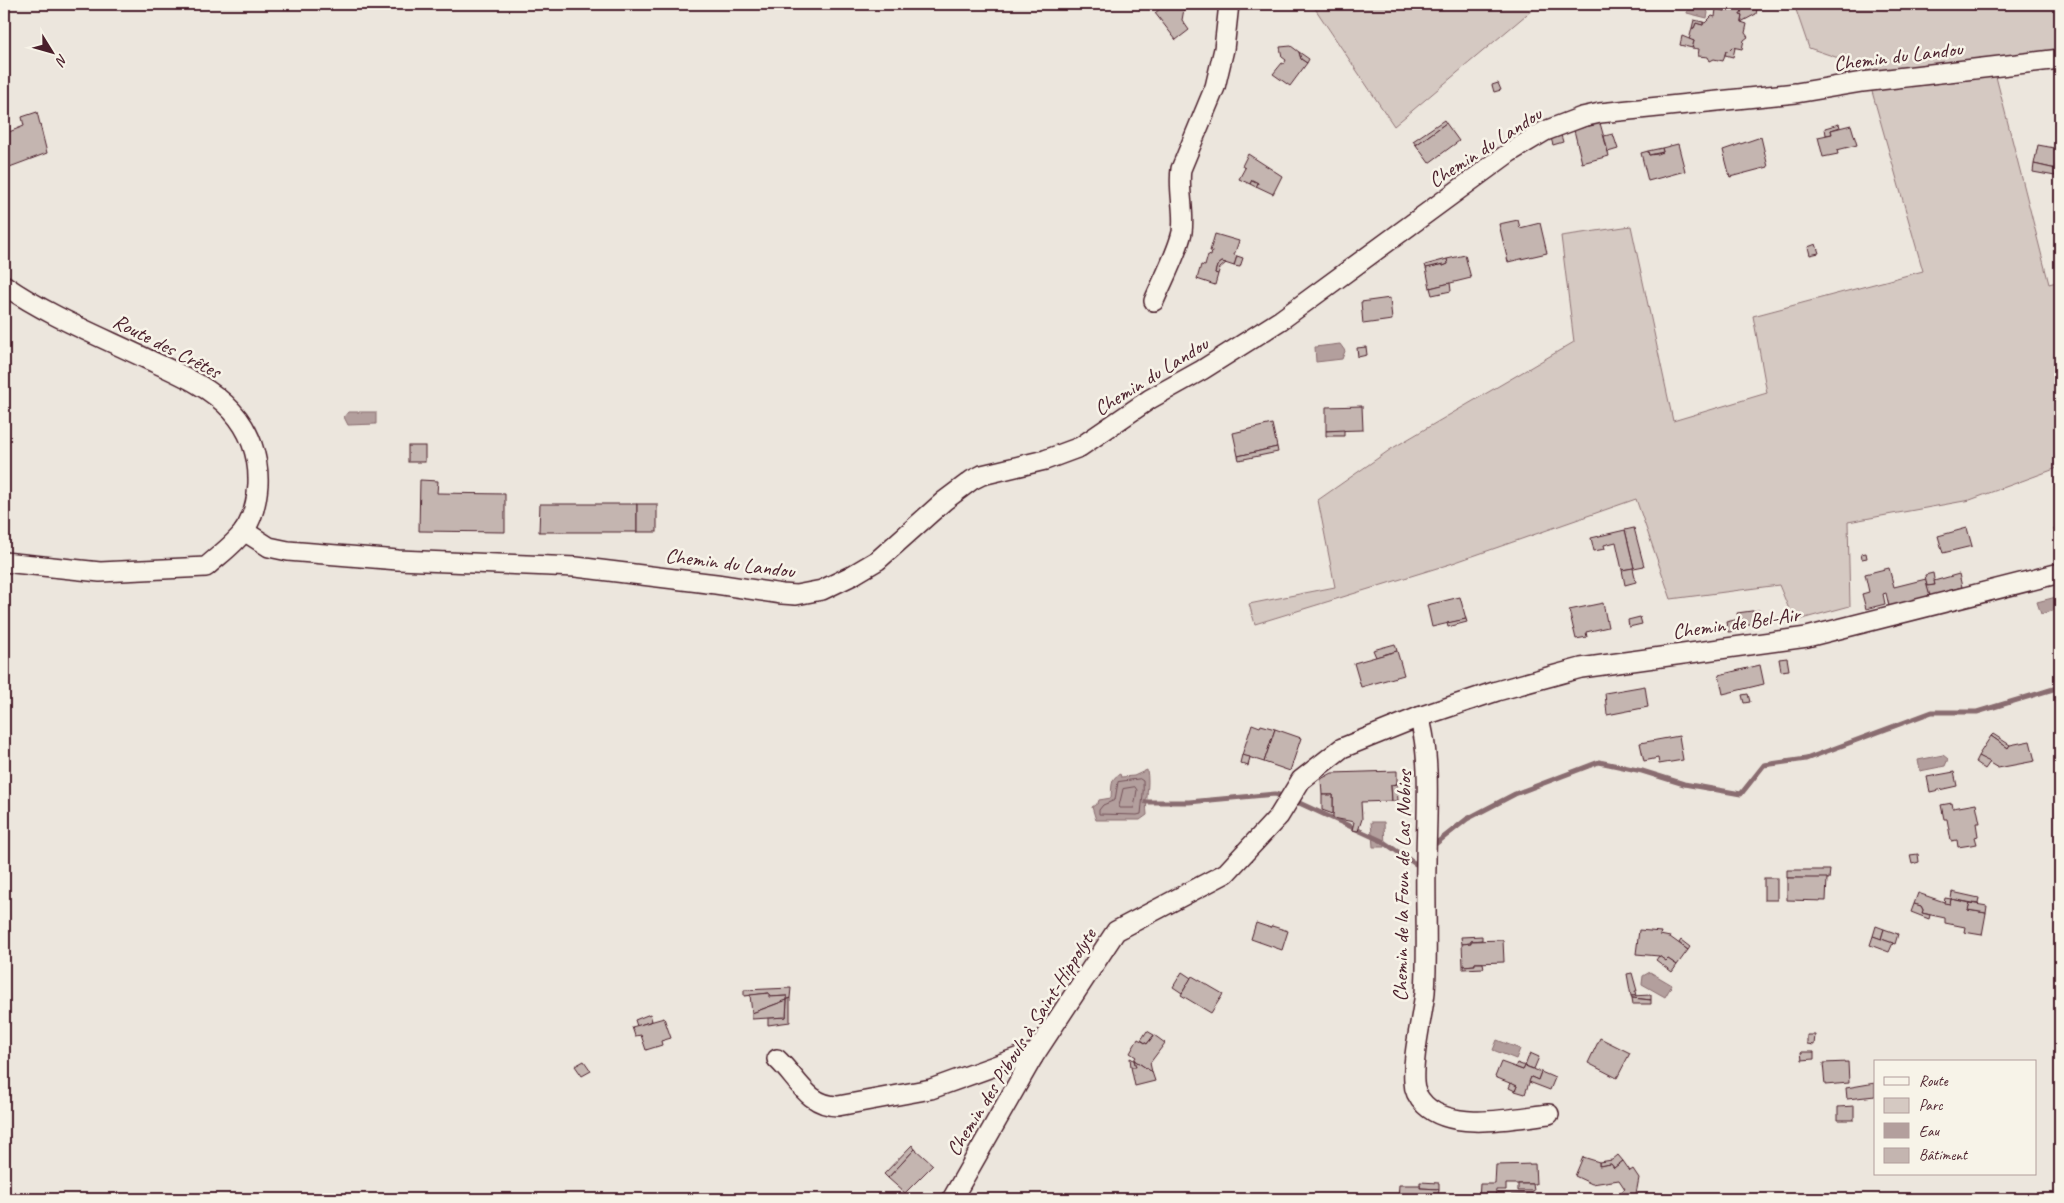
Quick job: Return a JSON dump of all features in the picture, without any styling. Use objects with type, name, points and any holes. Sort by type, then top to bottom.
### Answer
[{"type":"street","points":[[1154,301],[1180,239],[1182,223],[1179,182],[1181,170],[1215,87],[1233,5]]},
{"type":"street","name":"Chemin du Landou","points":[[244,531],[269,547],[288,551],[398,560],[576,566],[782,594],[796,595],[815,592],[835,585],[878,560],[944,500],[972,480],[982,475],[1066,453],[1094,438],[1150,399],[1202,370],[1280,320],[1477,174],[1551,128],[1600,113],[1796,93],[1862,82],[2060,59]]},
{"type":"street","name":"Route des Crêtes","points":[[4,284],[54,314],[208,391],[232,410],[240,420],[252,443],[258,474],[255,503],[244,531],[206,567],[100,572],[4,562]]},
{"type":"street","name":"Chemin de Bel-Air","points":[[1342,748],[1419,717],[1497,691],[1581,668],[1807,636],[2060,573]]},
{"type":"street","name":"Chemin de la Foun de Las Nobios","points":[[1419,717],[1425,749],[1427,940],[1423,1012],[1414,1069],[1415,1091],[1431,1110],[1451,1118],[1481,1121],[1549,1114]]},
{"type":"street","name":"Chemin des Pibouls à Saint-Hippolyte","points":[[952,1199],[1033,1057],[1116,930],[1226,873],[1279,816],[1301,780],[1342,748]]},
{"type":"street","points":[[777,1059],[811,1098],[824,1105],[831,1106],[846,1105],[931,1089],[1028,1054],[1033,1057]]},
{"type":"green space","points":[[1312,4],[1539,4],[1394,126]]},
{"type":"green space","points":[[1794,4],[2060,4],[2060,51],[1991,57],[2049,284],[2060,281],[2060,467],[1970,500],[1848,522],[1850,606],[1794,621],[1779,585],[1671,599],[1636,499],[1450,564],[1255,624],[1249,604],[1335,587],[1318,500],[1391,449],[1574,342],[1561,236],[1631,226],[1673,421],[1767,393],[1753,316],[1923,271],[1865,67],[1809,48]]},
{"type":"water","points":[[1689,4],[1705,4],[1708,13],[1707,18],[1687,13]]},
{"type":"water","points":[[1340,344],[1345,351],[1342,359],[1316,362],[1315,347]]},
{"type":"water","points":[[348,412],[376,412],[376,424],[348,425],[344,417]]},
{"type":"water","points":[[2060,596],[2060,609],[2041,614],[2037,602]]},
{"type":"water","points":[[1943,755],[1948,759],[1945,766],[1920,771],[1918,760]]},
{"type":"water","points":[[1147,770],[1147,815],[1140,820],[1096,820],[1092,807],[1099,800],[1111,798],[1112,784],[1117,776],[1120,774],[1121,777],[1134,776]]},
{"type":"water","points":[[1371,822],[1384,822],[1385,847],[1373,847]]},
{"type":"water","points":[[1650,972],[1672,985],[1665,997],[1642,984],[1643,976]]},
{"type":"water","points":[[1497,1040],[1520,1049],[1516,1059],[1493,1050]]},
{"type":"water","points":[[1533,1194],[1533,1199],[1512,1199],[1511,1195]]},
{"type":"building","points":[[1166,4],[1191,4],[1184,9],[1182,20],[1189,30],[1176,40],[1155,13]]},
{"type":"building","points":[[1731,4],[1745,4],[1740,15],[1742,15],[1741,22],[1747,24],[1745,33],[1748,37],[1744,40],[1742,49],[1732,47],[1726,51],[1723,61],[1714,59],[1710,61],[1708,57],[1698,56],[1699,49],[1692,48],[1694,41],[1689,40],[1692,28],[1694,28],[1696,23],[1703,25],[1703,22],[1705,23],[1712,16],[1715,17],[1716,9],[1725,11],[1725,6],[1730,7]]},
{"type":"building","points":[[1745,4],[1758,5],[1756,14],[1741,22],[1742,15],[1740,15]]},
{"type":"building","points":[[1694,20],[1703,22],[1703,25],[1696,23],[1694,28],[1692,28]]},
{"type":"building","points":[[1682,36],[1694,41],[1692,48],[1680,45]]},
{"type":"building","points":[[1291,46],[1299,52],[1301,59],[1307,63],[1290,86],[1273,74],[1286,60],[1282,57],[1280,47]]},
{"type":"building","points":[[1732,47],[1735,48],[1733,57],[1725,55],[1726,51]]},
{"type":"building","points":[[1299,52],[1309,59],[1307,63],[1301,59]]},
{"type":"building","points":[[1498,83],[1501,90],[1494,92],[1492,85]]},
{"type":"building","points":[[37,112],[47,153],[7,168],[4,158],[4,134],[24,126],[22,117]]},
{"type":"building","points":[[1444,120],[1446,123],[1416,145],[1413,141]]},
{"type":"building","points":[[1446,123],[1459,141],[1429,163],[1416,145]]},
{"type":"building","points":[[1600,123],[1609,156],[1582,163],[1574,130]]},
{"type":"building","points":[[1839,124],[1840,127],[1831,130],[1832,134],[1826,135],[1825,128]]},
{"type":"building","points":[[1851,125],[1857,145],[1837,150],[1838,154],[1823,157],[1818,137],[1832,134],[1831,130]]},
{"type":"building","points":[[1613,134],[1618,149],[1608,152],[1604,136]]},
{"type":"building","points":[[1561,135],[1563,142],[1553,145],[1551,138]]},
{"type":"building","points":[[1761,137],[1768,167],[1730,177],[1723,150]]},
{"type":"building","points":[[1678,144],[1685,171],[1648,181],[1641,153],[1648,151],[1649,155],[1658,154],[1663,152],[1662,148]]},
{"type":"building","points":[[2038,145],[2060,149],[2060,178],[2055,176],[2056,169],[2034,164]]},
{"type":"building","points":[[1662,148],[1663,152],[1649,155],[1648,151]]},
{"type":"building","points":[[1248,154],[1282,176],[1273,194],[1256,186],[1258,183],[1252,180],[1250,184],[1239,179],[1245,168],[1242,166]]},
{"type":"building","points":[[2034,164],[2056,169],[2055,176],[2033,172]]},
{"type":"building","points":[[1252,180],[1258,183],[1256,187],[1250,184]]},
{"type":"building","points":[[2060,214],[2060,220],[2057,221],[2056,215]]},
{"type":"building","points":[[1518,220],[1520,228],[1540,223],[1547,253],[1508,262],[1499,224]]},
{"type":"building","points":[[1215,234],[1239,241],[1234,255],[1237,256],[1234,266],[1222,262],[1217,266],[1215,273],[1218,274],[1215,285],[1197,279],[1201,265],[1205,266],[1208,255],[1211,256],[1212,251],[1210,251]]},
{"type":"building","points":[[1816,244],[1819,253],[1810,255],[1808,247]]},
{"type":"building","points":[[1465,255],[1471,278],[1430,288],[1426,268],[1443,264],[1443,266],[1448,264],[1447,259]]},
{"type":"building","points":[[1237,256],[1243,258],[1240,267],[1234,266]]},
{"type":"building","points":[[1447,259],[1448,264],[1426,268],[1425,265]]},
{"type":"building","points":[[1222,262],[1226,263],[1220,268],[1218,274],[1215,273],[1217,266]]},
{"type":"building","points":[[1450,283],[1451,291],[1432,295],[1430,288]]},
{"type":"building","points":[[1390,298],[1392,320],[1363,324],[1361,302]]},
{"type":"building","points":[[1366,347],[1367,355],[1358,357],[1357,348]]},
{"type":"building","points":[[1362,406],[1363,430],[1326,431],[1326,407]]},
{"type":"building","points":[[1272,424],[1277,447],[1238,456],[1233,433]]},
{"type":"building","points":[[1344,430],[1344,436],[1326,436],[1326,431]]},
{"type":"building","points":[[408,446],[425,446],[425,462],[408,462]]},
{"type":"building","points":[[1277,447],[1278,452],[1239,460],[1238,456]]},
{"type":"building","points":[[420,480],[438,481],[437,493],[505,494],[505,532],[419,531]]},
{"type":"building","points":[[540,504],[637,504],[637,532],[539,532]]},
{"type":"building","points":[[637,504],[657,504],[657,532],[637,532]]},
{"type":"building","points":[[2060,527],[2060,556],[2054,529]]},
{"type":"building","points":[[1634,528],[1644,566],[1634,568],[1625,530]]},
{"type":"building","points":[[1967,528],[1972,546],[1943,553],[1938,536]]},
{"type":"building","points":[[1625,530],[1634,568],[1622,570],[1616,542],[1604,545],[1605,549],[1594,551],[1591,538]]},
{"type":"building","points":[[1866,553],[1867,558],[1862,559],[1861,554]]},
{"type":"building","points":[[1633,568],[1636,582],[1625,585],[1622,570]]},
{"type":"building","points":[[1889,568],[1894,587],[1926,579],[1930,596],[1889,606],[1886,593],[1883,594],[1885,604],[1866,609],[1862,594],[1869,592],[1865,574]]},
{"type":"building","points":[[1933,573],[1935,585],[1927,586],[1925,575]]},
{"type":"building","points":[[1959,574],[1962,587],[1930,596],[1927,586],[1935,585],[1934,581]]},
{"type":"building","points":[[1460,597],[1466,619],[1432,627],[1427,605]]},
{"type":"building","points":[[1603,603],[1608,627],[1586,632],[1587,637],[1576,639],[1569,610]]},
{"type":"building","points":[[1759,610],[1760,622],[1740,626],[1737,613]]},
{"type":"building","points":[[1640,617],[1642,624],[1629,627],[1628,620]]},
{"type":"building","points":[[1466,619],[1467,622],[1448,627],[1447,623]]},
{"type":"building","points":[[1739,619],[1740,631],[1728,632],[1726,622]]},
{"type":"building","points":[[1395,644],[1397,651],[1376,657],[1373,650]]},
{"type":"building","points":[[1397,651],[1404,675],[1361,687],[1354,663]]},
{"type":"building","points":[[1787,658],[1789,670],[1781,671],[1779,659]]},
{"type":"building","points":[[1760,665],[1764,684],[1723,694],[1719,675]]},
{"type":"building","points":[[1645,686],[1648,707],[1607,715],[1605,693]]},
{"type":"building","points":[[1748,694],[1750,702],[1744,703],[1742,695]]},
{"type":"building","points":[[1252,724],[1275,729],[1264,762],[1242,755]]},
{"type":"building","points":[[1275,729],[1301,738],[1290,771],[1264,762]]},
{"type":"building","points":[[1993,734],[2010,745],[2008,748],[1991,736]]},
{"type":"building","points":[[1679,736],[1683,760],[1659,764],[1658,758],[1644,761],[1640,743]]},
{"type":"building","points":[[1991,736],[2008,748],[2010,745],[2030,741],[2035,761],[1998,768],[1978,756]]},
{"type":"building","points":[[1242,755],[1250,757],[1248,766],[1240,763]]},
{"type":"building","points":[[1978,756],[1990,762],[1985,769],[1975,762]]},
{"type":"building","points":[[1397,771],[1397,784],[1391,785],[1392,801],[1361,802],[1362,819],[1358,831],[1352,830],[1354,822],[1333,818],[1333,795],[1322,795],[1321,779],[1332,773]]},
{"type":"building","points":[[1954,772],[1957,786],[1930,792],[1927,777]]},
{"type":"building","points":[[1397,784],[1398,801],[1392,801],[1391,785]]},
{"type":"building","points":[[1322,795],[1333,795],[1333,814],[1322,810]]},
{"type":"building","points":[[1952,803],[1953,808],[1976,804],[1980,823],[1976,823],[1978,836],[1975,837],[1977,844],[1958,847],[1957,840],[1951,841],[1947,819],[1944,819],[1941,805]]},
{"type":"building","points":[[1918,854],[1919,862],[1912,864],[1910,855]]},
{"type":"building","points":[[1787,870],[1830,870],[1829,879],[1787,878]]},
{"type":"building","points":[[1764,878],[1777,878],[1777,900],[1764,900]]},
{"type":"building","points":[[1787,878],[1827,878],[1826,901],[1787,900]]},
{"type":"building","points":[[1952,892],[1979,898],[1978,904],[1951,899]]},
{"type":"building","points":[[1918,893],[1950,904],[1951,899],[1970,903],[1968,910],[1986,913],[1982,935],[1964,932],[1965,927],[1945,923],[1945,918],[1922,913],[1921,906],[1914,904]]},
{"type":"building","points":[[1945,898],[1951,899],[1950,904],[1944,903]]},
{"type":"building","points":[[1970,903],[1987,906],[1986,913],[1968,910]]},
{"type":"building","points":[[1914,904],[1921,906],[1922,913],[1930,915],[1929,919],[1911,912]]},
{"type":"building","points":[[1256,923],[1288,931],[1282,950],[1251,939]]},
{"type":"building","points":[[1876,926],[1884,929],[1881,939],[1873,936]]},
{"type":"building","points":[[1884,929],[1898,934],[1895,944],[1881,939]]},
{"type":"building","points":[[1639,930],[1661,932],[1660,935],[1670,937],[1688,950],[1677,965],[1659,956],[1636,954]]},
{"type":"building","points":[[1482,936],[1482,940],[1462,944],[1461,937]]},
{"type":"building","points":[[1873,936],[1893,943],[1889,952],[1870,945]]},
{"type":"building","points":[[1503,940],[1504,962],[1475,963],[1475,965],[1463,966],[1462,944],[1471,943],[1471,941]]},
{"type":"building","points":[[1681,940],[1690,947],[1688,950],[1679,943]]},
{"type":"building","points":[[1659,956],[1677,965],[1672,972],[1656,960]]},
{"type":"building","points":[[1475,963],[1483,963],[1484,968],[1463,969],[1463,966],[1475,965]]},
{"type":"building","points":[[1182,972],[1191,978],[1182,993],[1173,987]]},
{"type":"building","points":[[1632,973],[1637,991],[1635,991],[1636,996],[1631,996],[1627,974]]},
{"type":"building","points":[[1192,976],[1223,994],[1211,1013],[1181,995]]},
{"type":"building","points":[[791,988],[790,998],[787,1000],[787,996],[769,997],[769,993],[744,996],[744,990]]},
{"type":"building","points":[[769,993],[769,997],[787,996],[787,1000],[752,1013],[750,995]]},
{"type":"building","points":[[1651,995],[1651,1000],[1632,998],[1631,996]]},
{"type":"building","points":[[790,998],[790,1022],[768,1025],[768,1018],[786,1017],[787,1000]]},
{"type":"building","points":[[1632,998],[1651,1000],[1651,1004],[1633,1004]]},
{"type":"building","points":[[787,1000],[786,1017],[752,1019],[752,1013]]},
{"type":"building","points":[[650,1014],[652,1021],[637,1026],[635,1020]]},
{"type":"building","points":[[664,1018],[671,1038],[661,1041],[662,1045],[646,1050],[641,1035],[635,1036],[632,1027]]},
{"type":"building","points":[[1147,1031],[1154,1035],[1147,1044],[1141,1040]]},
{"type":"building","points":[[1154,1035],[1165,1043],[1150,1063],[1152,1072],[1134,1060],[1136,1057],[1130,1053],[1138,1039],[1147,1044]]},
{"type":"building","points":[[1807,1035],[1815,1035],[1814,1045],[1807,1044]]},
{"type":"building","points":[[1600,1038],[1630,1053],[1617,1078],[1588,1063]]},
{"type":"building","points":[[1801,1052],[1814,1052],[1814,1059],[1802,1060]]},
{"type":"building","points":[[1530,1053],[1539,1057],[1534,1069],[1525,1066]]},
{"type":"building","points":[[1130,1058],[1134,1060],[1136,1067],[1131,1067]]},
{"type":"building","points":[[1134,1060],[1152,1072],[1155,1081],[1135,1086],[1131,1067],[1136,1067]]},
{"type":"building","points":[[584,1061],[591,1071],[582,1076],[575,1066]]},
{"type":"building","points":[[1501,1062],[1523,1070],[1525,1066],[1541,1072],[1538,1080],[1531,1077],[1525,1094],[1515,1091],[1517,1086],[1495,1077]]},
{"type":"building","points":[[1848,1062],[1849,1083],[1825,1085],[1823,1063]]},
{"type":"building","points":[[1517,1063],[1525,1066],[1523,1070],[1515,1067]]},
{"type":"building","points":[[1541,1072],[1555,1078],[1550,1090],[1529,1082],[1531,1077],[1538,1080]]},
{"type":"building","points":[[1511,1083],[1517,1086],[1515,1091],[1509,1088]]},
{"type":"building","points":[[1874,1083],[1874,1096],[1847,1099],[1846,1088]]},
{"type":"building","points":[[1854,1106],[1854,1120],[1838,1120],[1838,1107]]},
{"type":"building","points":[[912,1145],[915,1149],[888,1178],[884,1174]]},
{"type":"building","points":[[915,1149],[933,1165],[905,1193],[888,1178]]},
{"type":"building","points":[[1618,1155],[1623,1161],[1614,1168],[1611,1164],[1599,1166],[1599,1162],[1612,1160]]},
{"type":"building","points":[[1583,1157],[1599,1162],[1599,1166],[1611,1164],[1614,1168],[1623,1161],[1630,1171],[1633,1169],[1639,1178],[1635,1199],[1619,1199],[1622,1191],[1625,1189],[1619,1180],[1592,1184],[1575,1176]]},
{"type":"building","points":[[1535,1164],[1536,1184],[1506,1184],[1506,1190],[1496,1190],[1495,1199],[1479,1199],[1480,1184],[1495,1184],[1496,1165]]},
{"type":"building","points":[[1420,1182],[1439,1183],[1439,1189],[1420,1188]]},
{"type":"building","points":[[1518,1184],[1533,1184],[1534,1191],[1518,1191]]},
{"type":"building","points":[[1399,1185],[1420,1185],[1420,1188],[1439,1189],[1438,1199],[1398,1199]]},
{"type":"building","points":[[119,1193],[123,1199],[109,1199]]},
{"type":"waterway","points":[[1434,845],[1467,819],[1515,794],[1599,762],[1642,771],[1684,784],[1741,794],[1764,765],[1806,759],[1932,712],[1977,712],[2060,687]]},
{"type":"waterway","points":[[1146,802],[1189,802],[1275,794],[1282,796]]},
{"type":"waterway","points":[[1295,801],[1382,841],[1420,867]]}]
